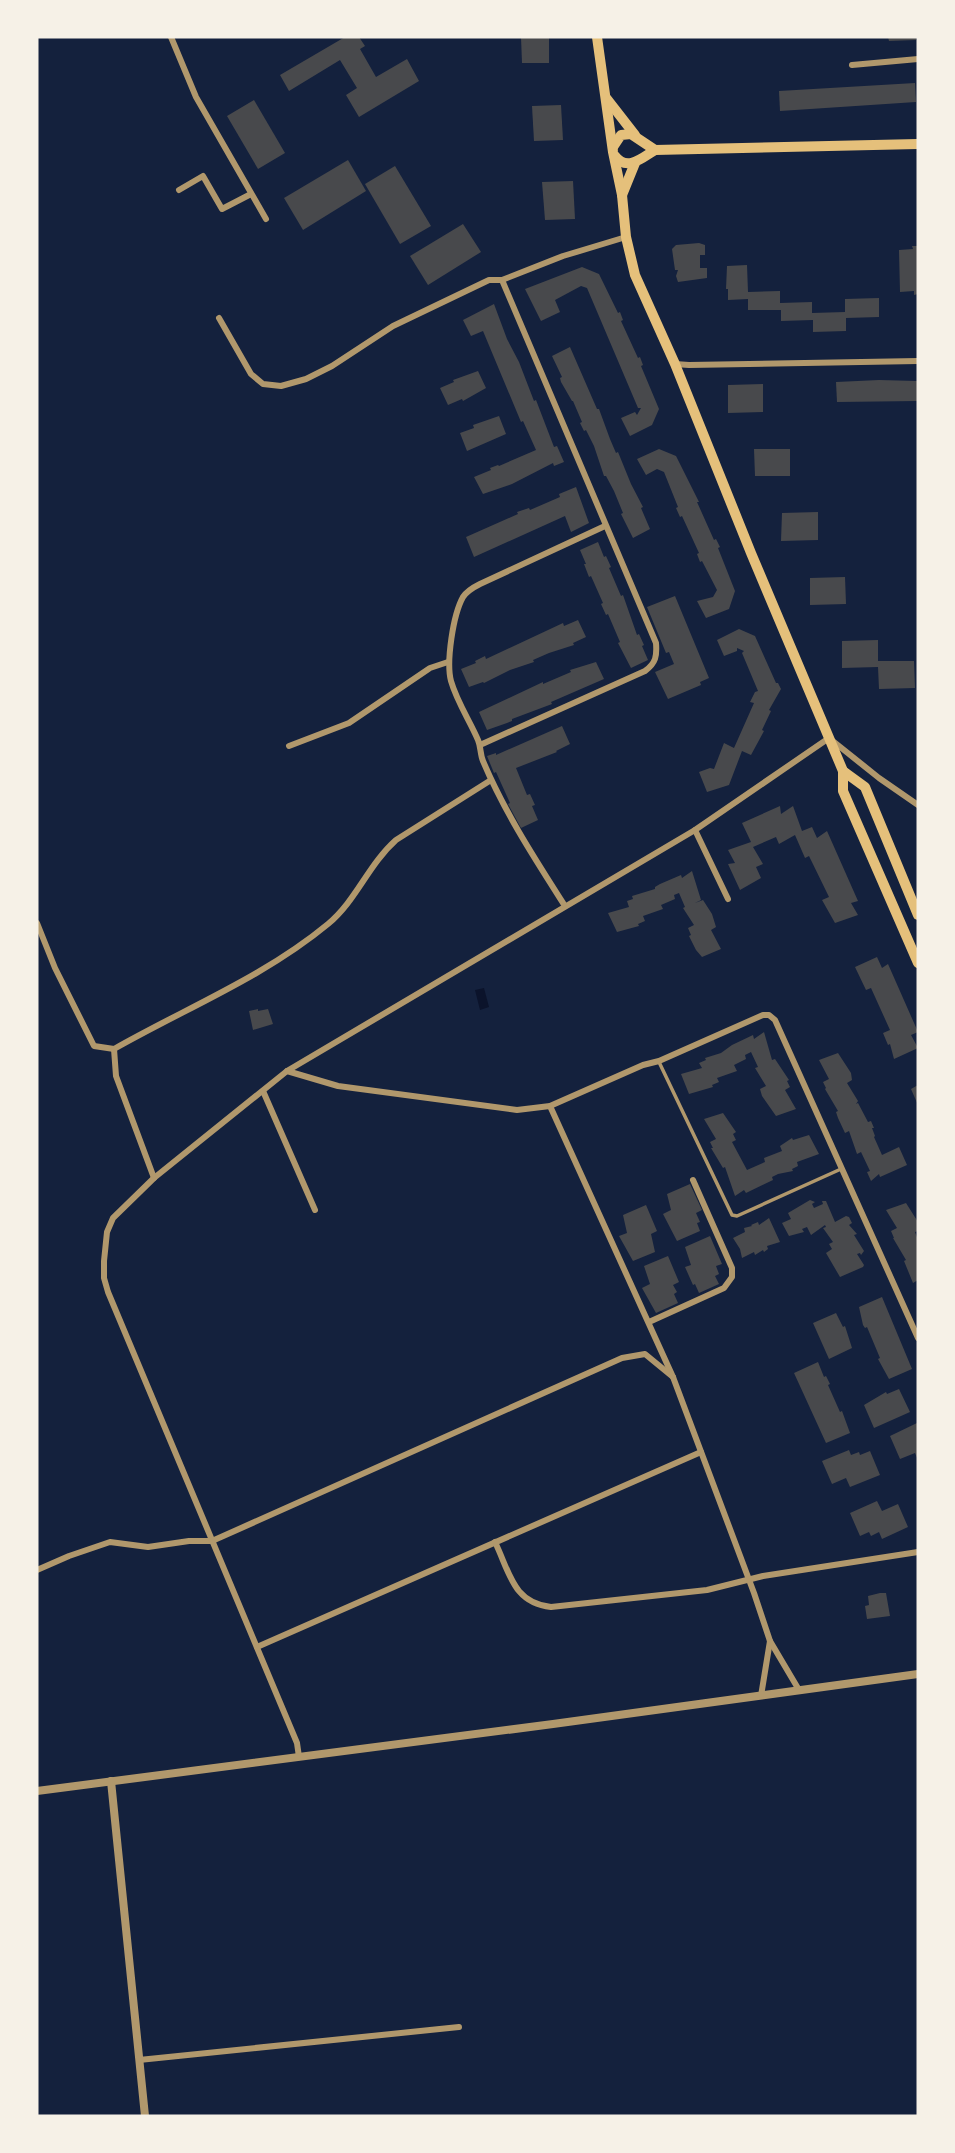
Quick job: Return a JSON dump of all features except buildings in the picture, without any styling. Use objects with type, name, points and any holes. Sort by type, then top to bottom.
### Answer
[{"type":"main road","points":[[597,37],[626,237],[642,293],[675,364],[843,772],[843,791],[918,963]]},
{"type":"main road","points":[[607,98],[637,136],[655,150]]},
{"type":"main road","points":[[613,150],[621,135],[637,136]]},
{"type":"main road","points":[[622,195],[643,151],[637,136]]},
{"type":"main road","points":[[613,150],[621,163],[637,162],[655,150],[918,144]]},
{"type":"main road","points":[[843,772],[865,788],[918,915]]},
{"type":"street","points":[[171,37],[196,97],[266,219]]},
{"type":"street","points":[[852,65],[918,60]]},
{"type":"street","points":[[179,190],[203,176],[222,209],[251,194]]},
{"type":"street","points":[[219,318],[251,373],[263,384],[281,386],[306,379],[332,366],[393,326],[489,280],[502,280],[563,256],[626,237]]},
{"type":"street","points":[[480,745],[645,671],[653,665],[657,655],[656,643],[502,280]]},
{"type":"street","points":[[675,364],[918,361]]},
{"type":"street","points":[[565,906],[519,835],[491,780],[481,757],[480,745],[452,682],[448,662],[457,615],[464,597],[471,590],[605,526]]},
{"type":"street","points":[[289,746],[356,719],[430,668],[448,662]]},
{"type":"street","points":[[299,1757],[297,1743],[104,1278],[107,1232],[113,1218],[154,1178],[288,1071],[695,830],[829,738],[918,805]]},
{"type":"street","points":[[865,788],[879,778]]},
{"type":"street","points":[[37,923],[55,968],[94,1046],[114,1049],[245,980],[327,925],[342,911],[366,874],[390,846],[491,780]]},
{"type":"street","points":[[695,830],[729,899]]},
{"type":"street","points":[[288,1071],[338,1086],[517,1110],[550,1105],[763,1015],[769,1015],[775,1020],[918,1338]]},
{"type":"street","points":[[114,1049],[116,1076],[154,1178]]},
{"type":"street","points":[[263,1091],[315,1210]]},
{"type":"street","points":[[550,1105],[673,1377],[770,1641],[799,1690]]},
{"type":"street","points":[[649,1322],[724,1288],[732,1277],[732,1268],[693,1180]]},
{"type":"street","points":[[37,1570],[110,1542],[148,1547],[189,1541],[212,1541],[622,1358],[645,1354],[673,1377]]},
{"type":"street","points":[[257,1647],[701,1452]]},
{"type":"street","points":[[495,1542],[521,1597],[536,1606],[551,1608],[708,1590],[763,1577],[918,1552]]},
{"type":"street","points":[[761,1696],[770,1641]]},
{"type":"street","points":[[37,1791],[918,1674]]},
{"type":"street","points":[[111,1781],[145,2116]]},
{"type":"street","points":[[139,2060],[459,2027]]},
{"type":"lane","points":[[659,1061],[732,1215],[737,1216],[843,1168]]},
{"type":"water","points":[[484,988],[489,1007],[480,1010],[475,990]]}]
